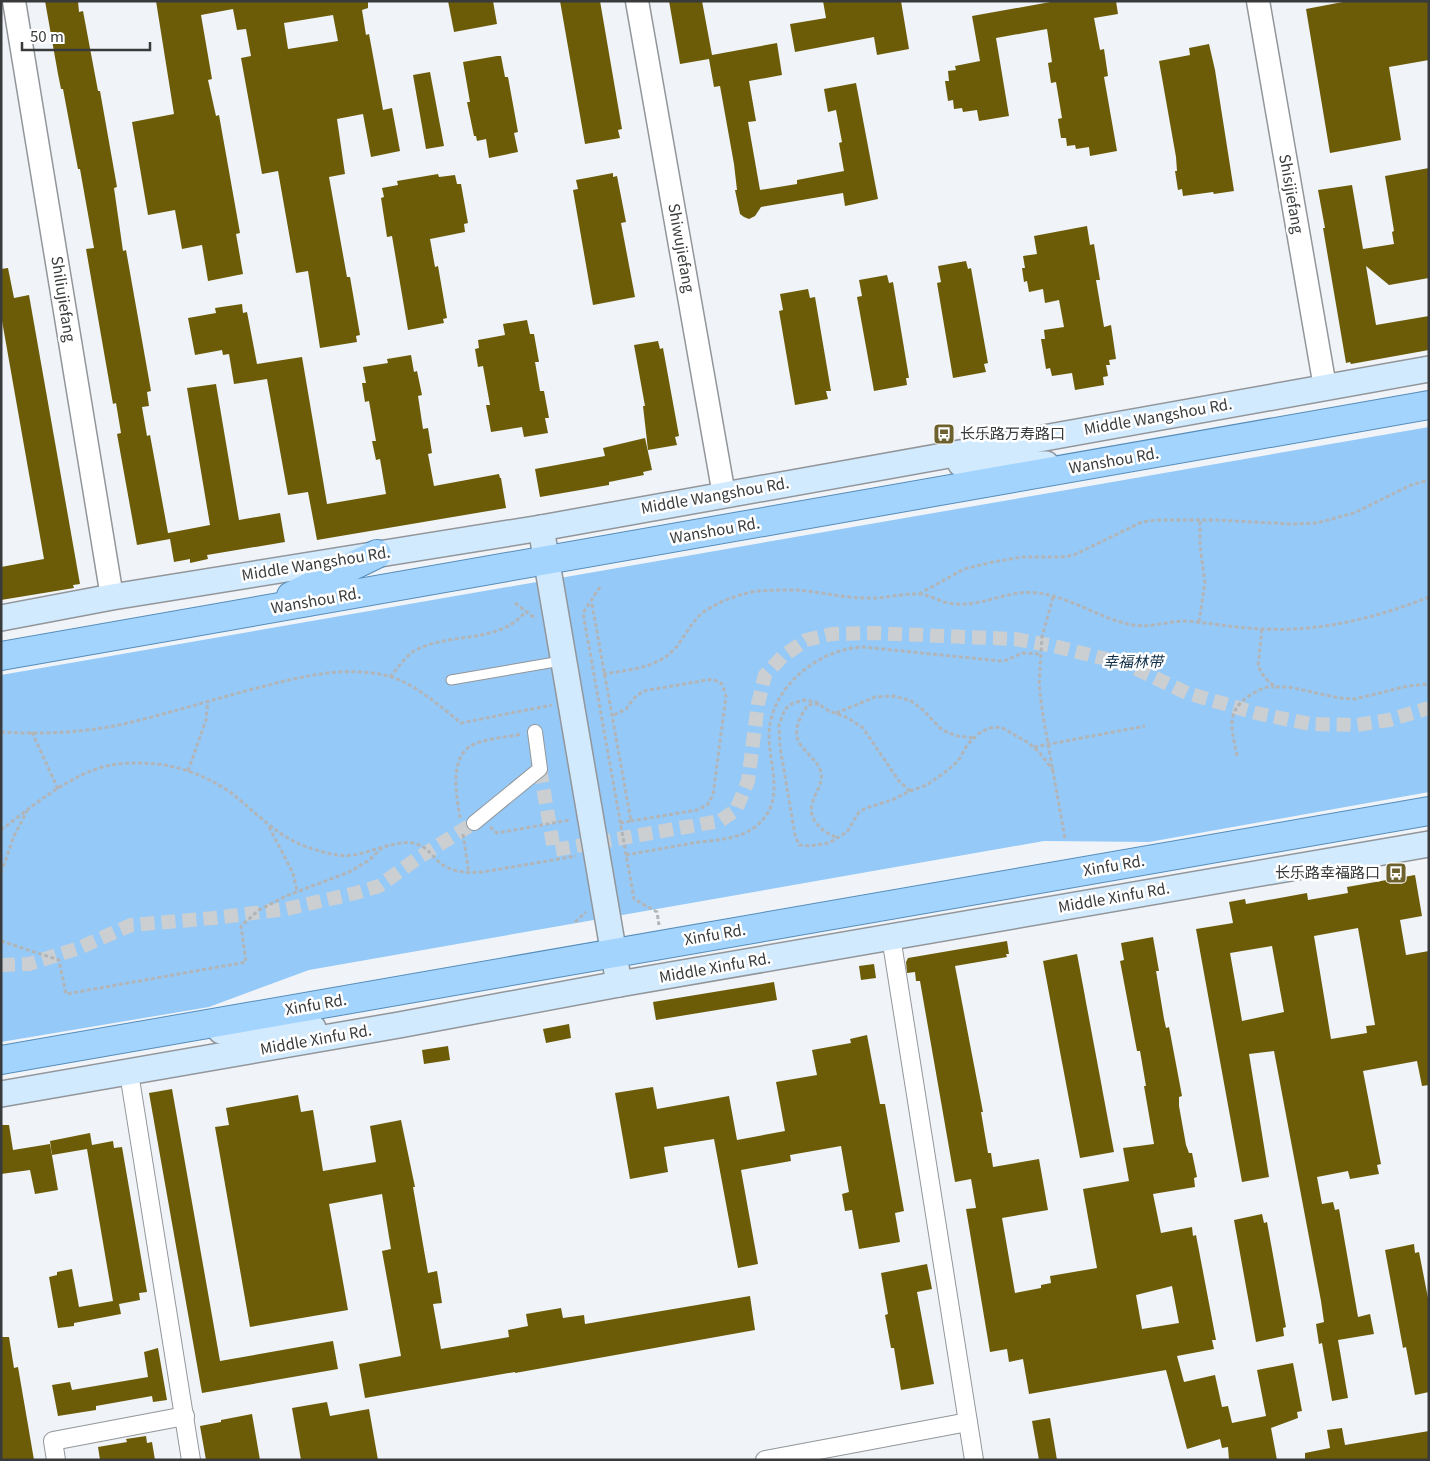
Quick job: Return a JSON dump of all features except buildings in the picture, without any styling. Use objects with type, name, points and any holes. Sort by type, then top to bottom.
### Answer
[{"type":"main road","name":"Middle Wangshou Rd.","points":[[1,618],[112,597],[541,528],[1429,369]]},
{"type":"main road","name":"Wanshou Rd.","points":[[1,656],[1429,405]]},
{"type":"main road","points":[[895,464],[1094,464]]},
{"type":"main road","points":[[541,528],[620,984]]},
{"type":"main road","points":[[263,610],[377,554]]},
{"type":"main road","name":"Xinfu Rd.","points":[[1,1060],[1429,811]]},
{"type":"main road","name":"Middle Xinfu Rd.","points":[[1,1094],[129,1073],[620,984],[1429,844]]},
{"type":"main road","points":[[158,1032],[399,1025]]},
{"type":"street","name":"Shiliujiefang","points":[[14,1],[112,597]]},
{"type":"street","name":"Shiwujiefang","points":[[637,1],[724,494]]},
{"type":"street","name":"Shisijiefang","points":[[1258,1],[1325,387]]},
{"type":"street","points":[[468,826],[540,769],[535,732]]},
{"type":"street","points":[[891,937],[974,1460]]},
{"type":"street","points":[[129,1073],[191,1460]]},
{"type":"street","points":[[56,1460],[53,1441],[185,1416]]},
{"type":"street","points":[[764,1460],[968,1422]]},
{"type":"lane","points":[[451,680],[564,660]]},
{"type":"path","points":[[918,594],[944,578],[964,569],[1022,557],[1074,555],[1142,522],[1200,520],[1291,524],[1317,523],[1354,513],[1411,485],[1429,480]]},
{"type":"path","points":[[1199,622],[1204,583],[1200,546],[1200,520]]},
{"type":"path","points":[[600,586],[584,613],[620,823],[634,899],[657,912],[663,944]]},
{"type":"path","points":[[604,674],[646,666],[663,659],[676,649],[699,615],[719,603],[756,591],[797,590],[868,599],[918,594],[933,596],[946,603],[959,605],[1018,593],[1038,593],[1083,607],[1118,622],[1136,626],[1181,621],[1262,629],[1307,629],[1339,624],[1382,614],[1429,597]]},
{"type":"path","points":[[1053,597],[1042,636],[1039,685],[1065,838]]},
{"type":"path","points":[[591,603],[631,821]]},
{"type":"path","points":[[390,677],[412,652],[434,643],[500,631],[519,620],[526,611]]},
{"type":"path","points":[[1262,629],[1258,666],[1270,684],[1277,688]]},
{"type":"path","points":[[626,855],[744,834],[765,818],[772,807],[774,792],[769,734],[779,698],[800,673],[827,656],[841,650],[863,647],[1000,661],[1022,654],[1041,654]]},
{"type":"path","points":[[1,732],[96,729],[139,721],[208,701],[331,672],[363,672],[390,677],[421,692],[461,723],[553,705]]},
{"type":"path","points":[[614,715],[626,708],[643,691],[713,679],[722,684],[726,696],[713,795],[707,805],[696,810],[620,823]]},
{"type":"path","points":[[1237,756],[1231,722],[1235,709],[1243,700],[1262,689],[1268,687],[1289,687],[1339,698],[1355,699],[1408,686],[1429,684]]},
{"type":"path","points":[[836,713],[875,697],[894,696],[911,701],[923,710],[942,730],[957,736],[975,738]]},
{"type":"path","points":[[910,791],[899,781],[863,728],[848,718],[816,702],[805,700],[793,703],[785,709],[779,725],[780,747],[795,834],[799,845],[810,846],[829,843],[847,832],[859,812],[927,785],[958,761],[968,744],[989,728],[1001,727],[1033,747],[1053,770]]},
{"type":"path","points":[[188,771],[206,720],[208,701]]},
{"type":"path","points":[[819,704],[808,705],[801,714],[797,726],[798,737],[800,744],[818,764],[821,772],[821,782],[811,809],[814,819],[824,832],[839,838]]},
{"type":"path","points":[[1033,747],[1145,726]]},
{"type":"path","points":[[32,732],[58,789]]},
{"type":"path","points":[[460,819],[456,779],[462,755],[469,747],[479,742],[535,732]]},
{"type":"path","points":[[1,830],[27,810],[74,779],[110,765],[148,763],[172,766],[218,784],[247,805],[267,824],[285,837],[334,856],[354,855],[404,842],[416,843],[428,850],[440,863],[453,870],[469,873],[580,856]]},
{"type":"path","points":[[1,873],[14,836],[27,810]]},
{"type":"path","points":[[497,833],[573,819]]},
{"type":"path","points":[[267,824],[293,873],[297,891]]},
{"type":"path","points":[[468,826],[469,873]]},
{"type":"path","points":[[1,941],[59,960],[66,994],[246,962],[241,926],[259,910],[297,891],[349,872],[368,861],[383,848]]},
{"type":"green space","name":"幸福林带","points":[[1429,427],[1429,792],[1149,842],[1044,841],[309,970],[209,1007],[1,1042],[1,675]]},
{"type":"tunnel","points":[[540,769],[554,850],[720,821],[736,810],[748,781],[758,704],[765,675],[783,656],[806,640],[832,634],[873,633],[1015,639],[1054,646],[1126,664],[1187,693],[1256,713],[1310,724],[1357,725],[1389,720],[1429,708]]},
{"type":"tunnel","points":[[1,965],[29,964],[79,948],[131,925],[214,918],[286,909],[356,893],[379,886],[418,858],[474,823]]},
{"type":"place","name":"长乐路万寿路口","points":[[944,434]]},
{"type":"place","name":"长乐路幸福路口","points":[[1396,873]]}]
